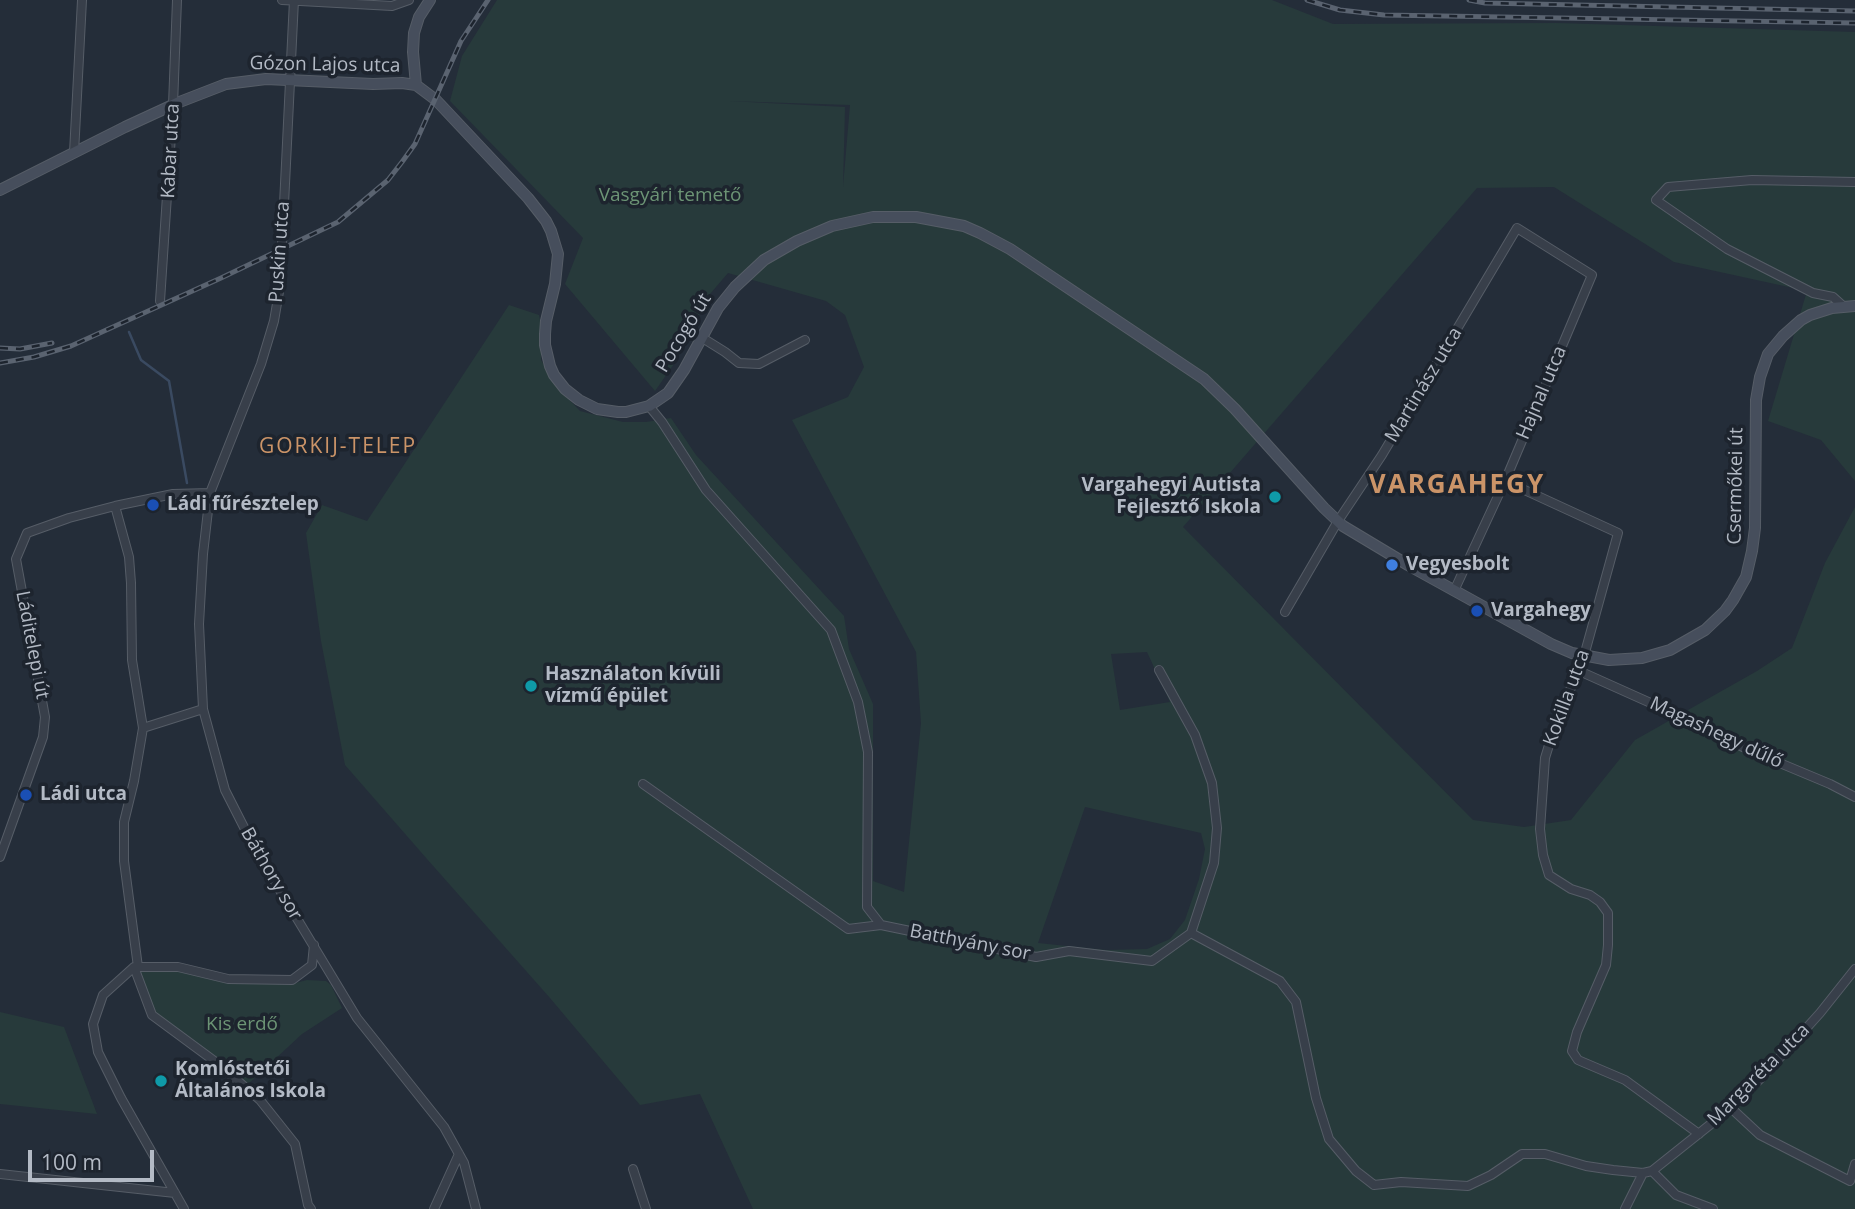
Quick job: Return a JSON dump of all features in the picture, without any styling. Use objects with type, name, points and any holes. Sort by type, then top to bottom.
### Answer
[{"type":"main road","name":"Gózon Lajos utca","points":[[0,190],[173,104],[226,84],[255,80],[289,80],[416,85],[414,33],[419,17],[430,0]]},
{"type":"main road","points":[[416,85],[436,100],[470,136],[527,198],[551,231],[558,254],[558,265],[546,321],[545,345],[546,356],[554,375],[565,389],[597,409],[626,412],[649,406]]},
{"type":"main road","name":"Pocogó út","points":[[649,406],[668,393],[718,308],[745,276],[764,260],[814,232],[832,226],[880,217],[908,216],[948,222],[980,233],[1010,249],[1204,379],[1277,456]]},
{"type":"main road","name":"Csermőkei út","points":[[1277,456],[1338,521],[1454,591],[1550,644],[1584,656],[1609,660],[1656,655],[1705,630],[1725,611],[1746,577],[1755,528],[1756,400],[1768,354],[1801,320],[1843,306],[1855,306]]},
{"type":"street","points":[[74,153],[82,0]]},
{"type":"street","name":"Kabar utca","points":[[160,301],[177,0]]},
{"type":"street","points":[[282,0],[392,6],[409,0]]},
{"type":"street","name":"Puskin utca","points":[[210,493],[261,365],[274,321],[280,286],[294,0]]},
{"type":"street","points":[[1843,306],[1833,297],[1813,293],[1727,249],[1656,200],[1668,187],[1752,180],[1855,182]]},
{"type":"street","name":"Hajnal utca","points":[[1454,591],[1505,481],[1592,275],[1517,228]]},
{"type":"street","name":"Martinász utca","points":[[1284,612],[1338,521],[1382,455],[1517,228]]},
{"type":"street","points":[[701,337],[739,363],[759,364],[805,340]]},
{"type":"street","points":[[649,406],[706,490],[831,629],[858,702],[868,752],[867,907],[881,925]]},
{"type":"street","name":"Kokilla utca","points":[[1505,481],[1618,533],[1584,656],[1545,758],[1540,830],[1549,875],[1571,889],[1590,895],[1600,902],[1608,913],[1606,965],[1577,1032],[1572,1051],[1578,1060],[1625,1080],[1699,1134]]},
{"type":"street","name":"Láditelepi út","points":[[0,857],[43,737],[45,717],[16,559],[27,533],[115,506],[173,494],[210,493]]},
{"type":"street","name":"Báthory sor","points":[[210,493],[199,624],[203,709],[225,790],[255,849],[357,1018],[444,1127],[464,1163],[476,1209]]},
{"type":"street","points":[[115,506],[129,557],[132,660],[143,728],[124,822],[124,861],[136,967],[152,1015],[217,1063],[260,1100],[295,1144],[311,1209]]},
{"type":"street","points":[[1159,670],[1195,735],[1212,783],[1217,828],[1214,863],[1191,933],[1280,981],[1296,1002],[1316,1098],[1329,1139],[1356,1171],[1374,1185],[1401,1182],[1468,1186],[1492,1175],[1522,1154],[1545,1154],[1586,1166],[1648,1172],[1676,1195],[1713,1209]]},
{"type":"street","name":"Magashegy dűlő","points":[[1577,670],[1855,797]]},
{"type":"street","points":[[143,728],[203,709]]},
{"type":"street","name":"Batthyány sor","points":[[643,783],[848,929],[881,925],[1036,957],[1069,951],[1152,961],[1191,933]]},
{"type":"street","points":[[184,1209],[98,1052],[93,1024],[103,995],[136,967],[178,967],[228,979],[292,979],[312,965],[314,945]]},
{"type":"street","name":"Margaréta utca","points":[[1648,1172],[1731,1108],[1820,1013],[1855,969]]},
{"type":"street","points":[[1731,1108],[1760,1135],[1850,1181],[1855,1164]]},
{"type":"street","points":[[434,1209],[459,1154]]},
{"type":"street","points":[[633,1169],[646,1209]]},
{"type":"street","points":[[1625,1209],[1648,1172]]},
{"type":"street","points":[[0,1174],[175,1193]]},
{"type":"green space","name":"Vasgyári temető","points":[[497,0],[1272,0],[1333,24],[1556,23],[1855,32],[1855,481],[1821,440],[1768,421],[1807,291],[1674,262],[1554,187],[1477,188],[1183,527],[1473,820],[1524,827],[1571,820],[1635,740],[1757,671],[1792,648],[1825,563],[1855,507],[1855,1209],[753,1209],[700,1094],[640,1105],[550,998],[345,765],[321,641],[306,533],[322,505],[367,521],[509,305],[539,315],[542,332],[541,360],[558,388],[580,411],[623,422],[671,418],[696,455],[844,616],[849,649],[873,704],[873,881],[904,892],[921,723],[916,652],[792,420],[848,397],[864,367],[845,315],[826,301],[728,273],[710,294],[676,361],[655,391],[565,284],[583,238],[450,101],[462,56]],"holes":[[[728,101],[850,105],[843,187],[845,107]],[[1147,652],[1170,702],[1120,710],[1111,654]],[[1085,807],[1201,833],[1205,849],[1199,879],[1185,920],[1170,939],[1147,949],[1106,950],[1038,943]]]},
{"type":"green space","name":"Kis erdő","points":[[138,967],[178,967],[228,979],[292,984],[307,980],[326,981],[331,985],[342,1008],[302,1034],[245,1087],[152,1015]]},
{"type":"green space","points":[[0,1012],[64,1027],[97,1114],[0,1104]]},
{"type":"waterway","points":[[129,332],[141,360],[169,381],[187,483]]},
{"type":"railway","points":[[0,363],[71,346],[338,222],[388,180],[415,144],[461,41],[488,0]]},
{"type":"railway","points":[[1307,0],[1340,10],[1384,15],[1855,23]]},
{"type":"railway","points":[[1469,0],[1485,3],[1855,11]]},
{"type":"railway","points":[[0,348],[20,349],[52,343]]},
{"type":"place","name":"Vargahegyi Autista Fejlesztő Iskola","points":[[1275,497]]},
{"type":"place","name":"Ládi fűrésztelep","points":[[153,505]]},
{"type":"place","name":"Vegyesbolt","points":[[1392,565]]},
{"type":"place","name":"Vargahegy","points":[[1477,611]]},
{"type":"place","name":"Használaton kívüli vízmű épület","points":[[531,686]]},
{"type":"place","name":"Ládi utca","points":[[26,795]]},
{"type":"place","name":"Komlóstetői Általános Iskola","points":[[161,1081]]},
{"type":"district","name":"GORKIJ-TELEP","points":[[338,447]]},
{"type":"district","name":"VARGAHEGY","points":[[1457,486]]}]
